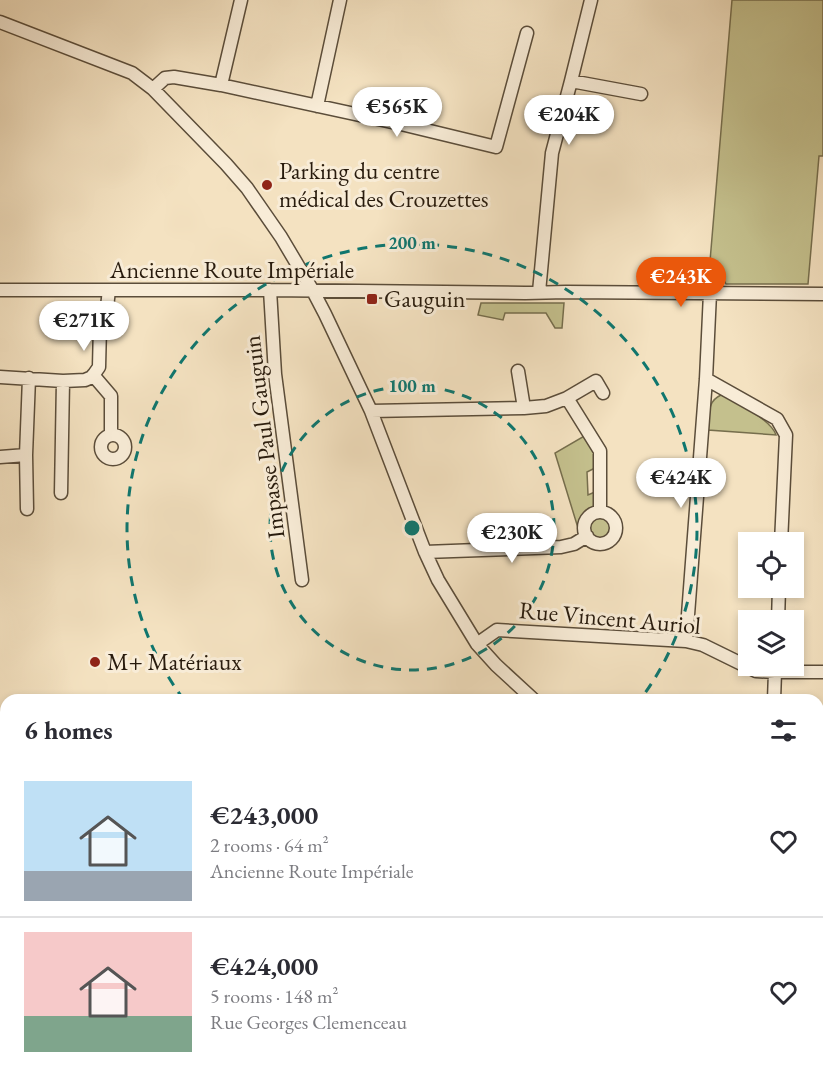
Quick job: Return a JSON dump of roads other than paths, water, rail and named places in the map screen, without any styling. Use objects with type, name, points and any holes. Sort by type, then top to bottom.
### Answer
[{"type":"street","points":[[221,85],[241,0]]},
{"type":"street","points":[[317,106],[340,0]]},
{"type":"street","points":[[539,292],[552,153],[591,0]]},
{"type":"street","points":[[0,22],[132,73],[153,89],[226,164],[262,207],[313,291],[371,411],[438,580],[477,644],[527,694]]},
{"type":"street","points":[[153,89],[165,78],[174,77],[401,124],[496,147],[527,33]]},
{"type":"street","points":[[571,81],[641,94]]},
{"type":"street","name":"Ancienne Route Impériale","points":[[0,290],[823,294]]},
{"type":"street","points":[[0,376],[63,381],[85,380],[93,375],[99,367],[100,326],[107,307],[109,290]]},
{"type":"street","name":"Impasse Paul Gauguin","points":[[270,290],[275,374],[302,580]]},
{"type":"street","points":[[686,641],[706,379],[710,293]]},
{"type":"street","points":[[518,371],[524,408]]},
{"type":"street","points":[[93,375],[111,396],[111,434]]},
{"type":"street","points":[[27,509],[26,455],[29,378]]},
{"type":"street","points":[[706,379],[777,419],[786,435],[782,532]]},
{"type":"street","points":[[61,493],[63,381]]},
{"type":"street","points":[[371,411],[546,406],[567,398],[596,381],[603,393]]},
{"type":"street","points":[[567,398],[600,451],[600,512]]},
{"type":"street","points":[[0,457],[26,455]]},
{"type":"street","points":[[600,512],[610,515],[616,524],[614,535],[606,542],[596,543],[587,536],[585,522],[591,515],[600,512]]},
{"type":"street","points":[[425,552],[561,547],[574,544],[587,536]]},
{"type":"street","name":"Rue Vincent Auriol","points":[[477,644],[497,630],[686,641],[703,645],[738,662]]},
{"type":"street","name":"Rue Vincent Auriol","points":[[804,671],[823,672]]},
{"type":"street","points":[[774,694],[776,676]]},
{"type":"place","name":"Parking du centre médical des Crouzettes","points":[[267,185]]},
{"type":"place","name":"Gauguin","points":[[372,299]]},
{"type":"place","name":"M+ Matériaux","points":[[95,662]]}]
